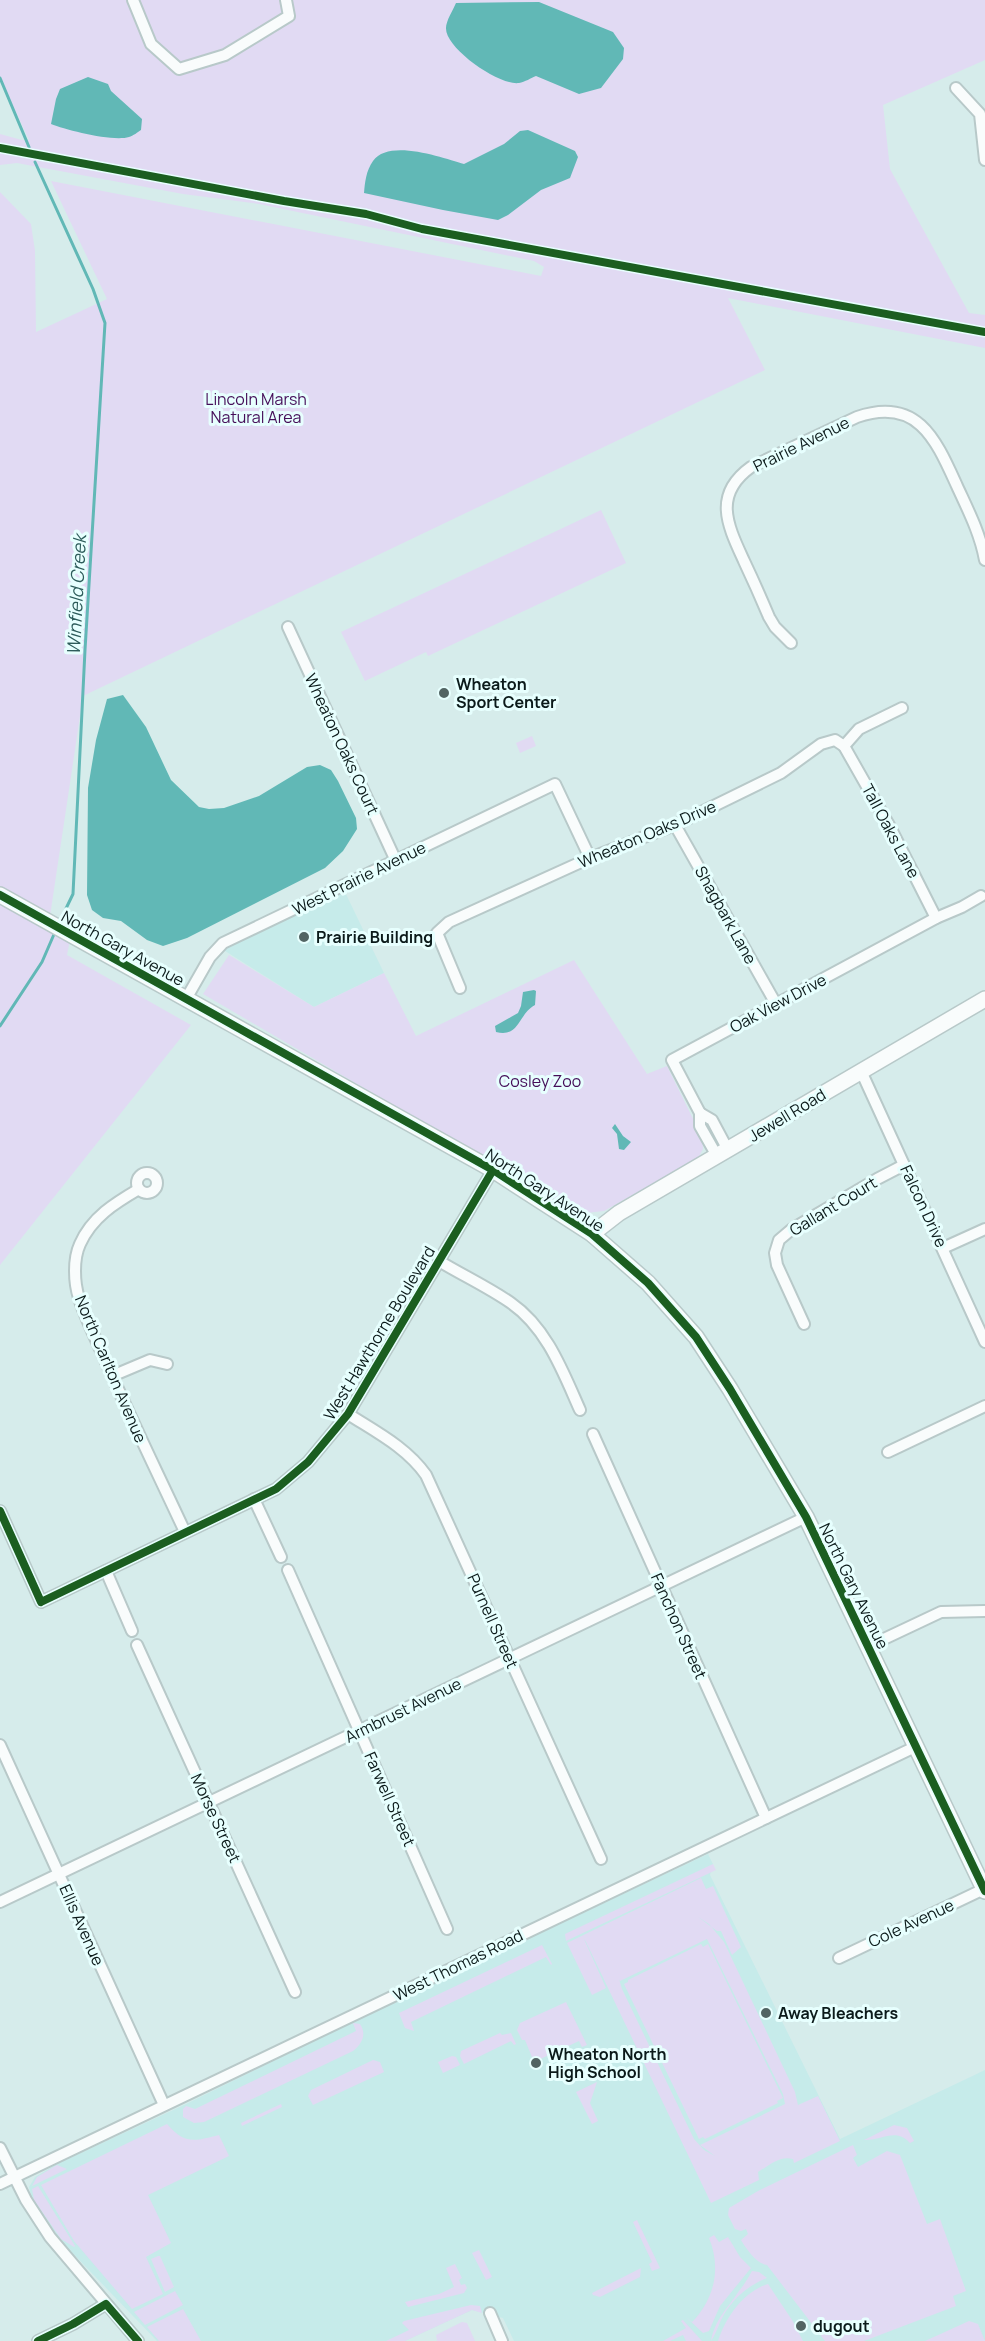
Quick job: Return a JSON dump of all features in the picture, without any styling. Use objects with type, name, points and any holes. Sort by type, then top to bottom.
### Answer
[{"type":"street","points":[[133,0],[151,44],[178,69],[225,55],[289,16],[286,0]]},
{"type":"street","points":[[956,88],[980,114],[985,160]]},
{"type":"street","name":"Prairie Avenue","points":[[791,642],[775,627],[729,527],[726,517],[728,493],[739,478],[752,467],[857,417],[875,412],[907,416],[924,428],[939,444],[971,515],[985,560]]},
{"type":"street","name":"Wheaton Oaks Court","points":[[288,627],[396,861]]},
{"type":"street","points":[[844,746],[859,729],[902,708]]},
{"type":"street","name":"Wheaton Oaks Drive","points":[[460,988],[437,933],[441,928],[590,858],[675,825],[781,773],[820,744],[835,740],[844,746]]},
{"type":"street","name":"Tall Oaks Lane","points":[[844,746],[890,827],[936,918]]},
{"type":"street","name":"West Prairie Avenue","points":[[186,999],[210,957],[223,943],[555,784],[590,858]]},
{"type":"street","name":"Shagbark Lane","points":[[675,825],[776,1004]]},
{"type":"street","name":"North Gary Avenue","points":[[0,895],[493,1170],[592,1234],[648,1283],[696,1337],[746,1415],[806,1517],[985,1890]]},
{"type":"street","name":"Oak View Drive","points":[[722,1153],[700,1126],[700,1113],[672,1060],[981,896]]},
{"type":"street","name":"Jewell Road","points":[[592,1234],[620,1213],[985,999]]},
{"type":"street","name":"Falcon Drive","points":[[861,1071],[944,1248],[985,1342]]},
{"type":"street","name":"Gallant Court","points":[[804,1324],[777,1265],[775,1252],[779,1240],[792,1229],[904,1165]]},
{"type":"street","name":"West Hawthorne Boulevard","points":[[0,1511],[41,1602],[276,1489],[308,1462],[348,1414],[493,1170]]},
{"type":"street","name":"North Carlton Avenue","points":[[139,1189],[110,1206],[91,1225],[79,1245],[76,1269],[79,1298],[112,1376],[185,1532]]},
{"type":"street","points":[[944,1248],[985,1229]]},
{"type":"street","points":[[439,1261],[512,1304],[526,1316],[552,1350],[580,1410]]},
{"type":"street","points":[[112,1376],[150,1360],[167,1364]]},
{"type":"street","points":[[888,1452],[985,1406]]},
{"type":"street","name":"Purnell Street","points":[[348,1414],[403,1450],[426,1475],[601,1859]]},
{"type":"street","name":"Fanchon Street","points":[[593,1434],[766,1818]]},
{"type":"street","points":[[254,1499],[281,1557]]},
{"type":"street","name":"Armbrust Avenue","points":[[0,1902],[806,1517]]},
{"type":"street","points":[[106,1570],[132,1631]]},
{"type":"street","name":"Farwell Street","points":[[288,1570],[447,1929]]},
{"type":"street","points":[[869,1646],[941,1612],[985,1611]]},
{"type":"street","name":"Morse Street","points":[[137,1645],[295,1992]]},
{"type":"street","name":"Ellis Avenue","points":[[0,1745],[164,2105]]},
{"type":"street","name":"West Thomas Road","points":[[0,2184],[915,1747]]},
{"type":"street","name":"Cole Avenue","points":[[839,1958],[985,1890]]},
{"type":"street","points":[[0,2148],[35,2215],[50,2237],[138,2341]]},
{"type":"street","points":[[41,2340],[106,2304]]},
{"type":"street","points":[[490,2313],[502,2341]]},
{"type":"shaded area","points":[[344,890],[384,973],[314,1007],[222,949]]},
{"type":"shaded area","name":"Wheaton North High School","points":[[708,1854],[713,1864],[710,1875],[840,2139],[985,2070],[985,2341],[514,2341],[503,2318],[472,2310],[405,2341],[157,2341],[61,2241],[32,2200],[29,2187],[35,2177],[57,2164],[186,2104],[395,2001]]},
{"type":"green space","name":"Lincoln Marsh Natural Area","points":[[0,0],[985,0],[985,60],[883,105],[890,169],[969,313],[985,315],[985,348],[728,298],[765,370],[83,696],[49,923],[71,935],[67,955],[191,1025],[0,1265],[0,192],[31,224],[35,251],[36,332],[107,299],[51,181],[541,276],[544,267],[534,261],[259,204],[183,194],[17,163],[0,165],[0,134],[29,140],[0,78]]},
{"type":"green space","points":[[601,510],[626,563],[428,656],[426,652],[365,681],[341,632]]},
{"type":"green space","points":[[532,736],[536,746],[520,753],[516,743]]},
{"type":"green space","name":"Cosley Zoo","points":[[229,955],[314,1007],[384,973],[416,1036],[574,960],[647,1074],[667,1066],[702,1137],[703,1149],[698,1158],[604,1211],[586,1213],[568,1207],[203,994]]},
{"type":"green space","points":[[713,1864],[716,1870],[566,1941],[565,1934]]},
{"type":"green space","points":[[701,1878],[706,1889],[713,1886],[741,1947],[732,1955],[721,1931],[711,1927],[724,1942],[795,2092],[798,2105],[818,2096],[840,2141],[794,2163],[793,2159],[788,2158],[774,2162],[758,2172],[759,2180],[711,2203],[586,1942],[584,1939],[606,1988],[592,1995],[567,1943]],"holes":[[[707,1939],[783,2094],[785,2104],[700,2145],[715,2156],[704,2150],[694,2139],[619,1979],[620,1981]]]},
{"type":"green space","points":[[701,1944],[703,1947],[708,1944],[783,2098],[777,2101],[778,2103],[705,2139],[703,2137],[699,2139],[624,1984]]},
{"type":"green space","points":[[542,1945],[551,1965],[546,1957],[411,2022],[414,2031],[405,2028],[399,2013]]},
{"type":"green space","points":[[566,2002],[587,2045],[582,2047],[579,2041],[534,2062],[525,2040],[522,2040],[517,2030],[520,2023]]},
{"type":"green space","points":[[353,2023],[360,2024],[363,2035],[361,2042],[353,2051],[204,2122],[194,2123],[183,2117],[183,2109],[186,2106],[195,2109],[356,2031]]},
{"type":"green space","points":[[500,2033],[502,2035],[511,2033],[516,2044],[514,2045],[511,2041],[464,2064],[460,2056],[461,2051]]},
{"type":"green space","points":[[452,2056],[456,2057],[460,2065],[443,2073],[438,2062]]},
{"type":"green space","points":[[373,2060],[380,2062],[384,2072],[313,2105],[308,2096],[311,2090]]},
{"type":"green space","points":[[597,2082],[590,2103],[598,2121],[592,2124],[576,2092]]},
{"type":"green space","points":[[281,2104],[282,2107],[242,2126],[241,2123]]},
{"type":"green space","points":[[167,2124],[179,2135],[191,2140],[219,2135],[229,2156],[148,2195],[171,2243],[146,2257],[163,2294],[132,2309],[74,2241],[41,2185]]},
{"type":"green space","points":[[894,2125],[907,2128],[914,2141],[910,2143],[905,2138],[894,2135],[864,2140]]},
{"type":"green space","points":[[853,2145],[857,2155],[853,2158],[858,2167],[887,2151],[900,2155],[927,2224],[940,2219],[966,2291],[953,2296],[956,2306],[864,2341],[825,2341],[767,2265],[756,2259],[746,2248],[741,2240],[748,2234],[746,2229],[741,2231],[735,2229],[728,2215],[729,2208],[758,2191]]},
{"type":"green space","points":[[57,2165],[67,2169],[32,2186],[37,2177]]},
{"type":"green space","points":[[38,2186],[74,2247],[61,2239],[34,2200],[32,2189]]},
{"type":"green space","points":[[637,2220],[660,2268],[652,2271],[649,2264],[652,2262],[633,2222]]},
{"type":"green space","points":[[714,2235],[719,2242],[728,2237],[740,2257],[751,2268],[720,2306],[709,2331],[703,2333],[686,2317],[692,2322],[695,2319],[711,2291],[715,2260],[709,2238]]},
{"type":"green space","points":[[479,2250],[492,2277],[486,2280],[472,2253]]},
{"type":"green space","points":[[158,2256],[174,2287],[165,2292],[151,2259]]},
{"type":"green space","points":[[455,2264],[462,2278],[459,2280],[461,2285],[465,2284],[467,2288],[464,2293],[408,2307],[405,2302],[439,2294],[454,2287],[446,2268]]},
{"type":"green space","points":[[641,2268],[640,2277],[600,2297],[593,2295],[592,2293]]},
{"type":"green space","points":[[752,2271],[759,2272],[767,2278],[753,2285],[734,2300],[711,2341],[719,2320]]},
{"type":"green space","points":[[768,2284],[803,2341],[718,2341],[725,2323],[743,2299]]},
{"type":"green space","points":[[175,2291],[183,2305],[145,2325],[134,2312]]},
{"type":"green space","points":[[471,2305],[480,2306],[482,2313],[472,2310],[405,2341],[386,2341],[409,2330],[402,2323],[404,2321]]},
{"type":"green space","points":[[183,2309],[201,2341],[159,2341],[147,2327]]},
{"type":"green space","points":[[683,2320],[702,2341],[686,2341],[683,2335],[670,2341],[663,2341],[686,2328],[681,2321]]},
{"type":"green space","points":[[969,2321],[978,2324],[985,2341],[925,2341]]},
{"type":"green space","points":[[462,2322],[467,2323],[475,2341],[437,2341],[436,2335]]},
{"type":"water","points":[[539,2],[613,32],[624,48],[623,59],[601,88],[579,94],[536,76],[519,83],[510,82],[475,64],[463,55],[448,36],[446,25],[456,3]]},
{"type":"water","points":[[88,77],[108,84],[111,91],[142,119],[141,130],[129,137],[112,138],[51,124],[60,89]]},
{"type":"water","points":[[528,130],[575,151],[578,157],[570,178],[541,190],[498,220],[364,193],[369,169],[373,161],[381,154],[403,150],[430,154],[464,164],[504,144],[520,131]]},
{"type":"water","points":[[123,695],[146,727],[171,780],[199,807],[224,808],[259,796],[307,767],[320,765],[331,770],[356,818],[357,829],[343,851],[325,868],[187,938],[163,946],[147,940],[121,921],[103,918],[92,910],[87,895],[88,788],[96,740],[107,699]]},
{"type":"water","points":[[536,991],[535,1005],[510,1032],[496,1032],[495,1026],[518,1013],[523,992]]},
{"type":"water","points":[[615,1124],[623,1136],[631,1142],[624,1150],[619,1149],[617,1134],[612,1128]]},
{"type":"waterway","name":"Winfield Creek","points":[[0,78],[29,147]]},
{"type":"waterway","name":"Winfield Creek","points":[[35,162],[93,289],[105,323],[73,894],[59,923]]},
{"type":"waterway","name":"Winfield Creek","points":[[0,1026],[42,962],[55,932]]},
{"type":"cycle path","points":[[0,148],[366,214],[422,229],[985,332]]},
{"type":"cycle path","points":[[0,895],[493,1170],[592,1234],[648,1283],[696,1337],[730,1389],[806,1517],[985,1891]]},
{"type":"cycle path","points":[[0,1511],[41,1602],[276,1489],[308,1462],[348,1414],[493,1170]]},
{"type":"cycle path","points":[[38,2341],[106,2304],[138,2341]]},
{"type":"place","name":"Wheaton Sport Center","points":[[444,693]]},
{"type":"place","name":"Prairie Building","points":[[304,937]]},
{"type":"place","name":"Away Bleachers","points":[[766,2013]]},
{"type":"place","name":"Wheaton North High School","points":[[536,2063]]},
{"type":"place","name":"dugout","points":[[801,2326]]}]
